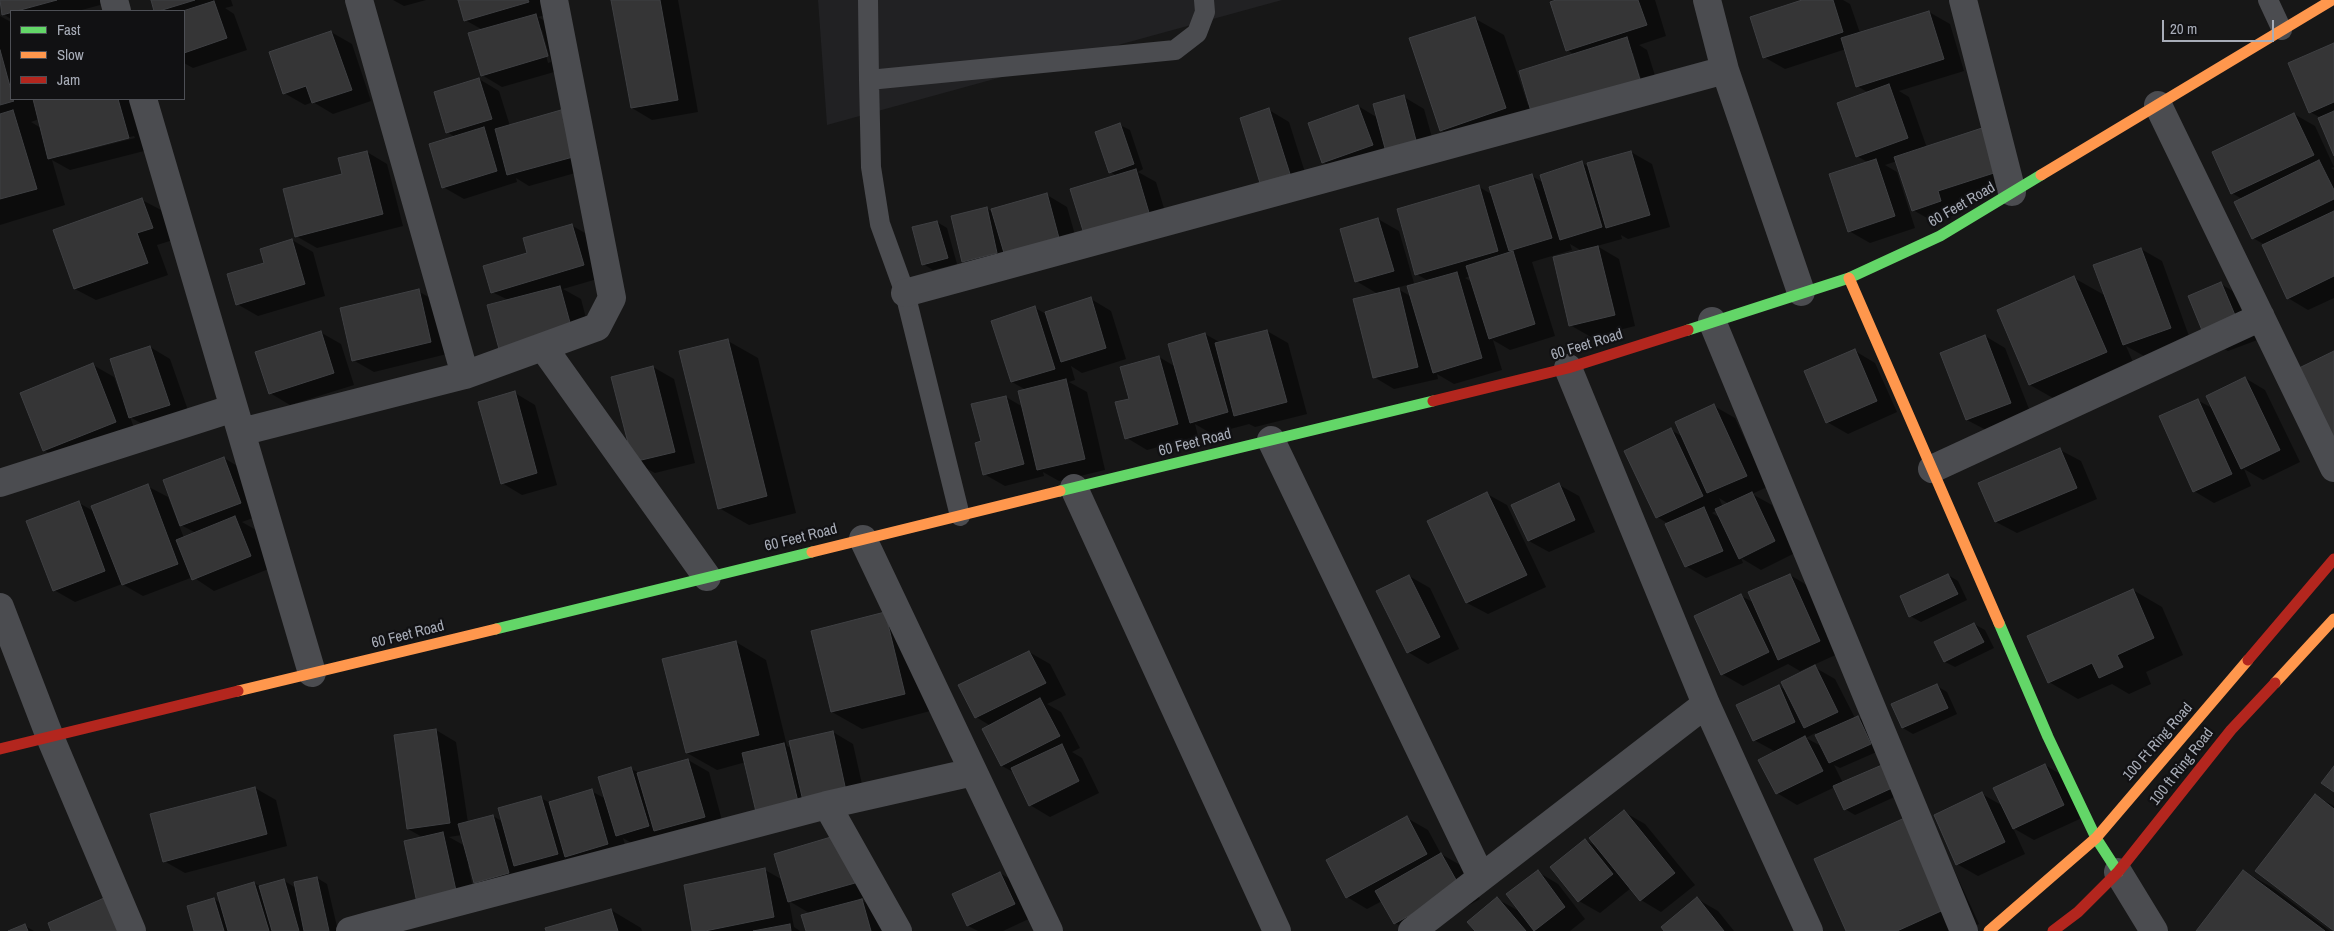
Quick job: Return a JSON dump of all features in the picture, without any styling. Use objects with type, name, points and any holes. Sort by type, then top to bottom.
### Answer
[{"type":"street","points":[[360,0],[465,375]]},
{"type":"street","points":[[0,482],[237,420],[465,375],[597,327],[612,298],[554,0]]},
{"type":"street","points":[[1707,0],[1725,70],[1801,292]]},
{"type":"street","points":[[1963,0],[2012,192]]},
{"type":"street","name":"60 Feet Road","points":[[0,749],[1568,368],[1849,278],[1940,236],[2332,0]]},
{"type":"street","points":[[905,293],[1725,70]]},
{"type":"street","points":[[143,100],[312,674]]},
{"type":"street","points":[[2158,105],[2334,468]]},
{"type":"street","points":[[1849,278],[2048,737],[2096,838],[2154,931]]},
{"type":"street","points":[[1932,469],[2261,317]]},
{"type":"street","points":[[1712,321],[1964,931]]},
{"type":"street","points":[[543,347],[707,577]]},
{"type":"street","points":[[1568,368],[1706,704],[1809,931]]},
{"type":"street","points":[[1271,440],[1481,878]]},
{"type":"street","points":[[1074,488],[1277,931]]},
{"type":"street","points":[[863,539],[1049,931]]},
{"type":"street","name":"100 Ft Ring Road","points":[[1989,931],[2096,838],[2334,559]]},
{"type":"street","points":[[0,607],[50,737],[132,931]]},
{"type":"street","name":"100 ft Ring Road","points":[[2053,931],[2078,912],[2118,872],[2231,730],[2334,619]]},
{"type":"street","points":[[1412,931],[1706,704]]},
{"type":"street","points":[[350,931],[376,928],[826,805],[974,772]]},
{"type":"street","points":[[826,805],[898,931]]},
{"type":"lane","points":[[868,0],[871,167],[880,224],[905,293],[960,516]]},
{"type":"lane","points":[[869,80],[1175,50],[1197,33],[1205,12],[1204,0]]},
{"type":"lane","points":[[2268,0],[2282,30]]},
{"type":"shaded area","points":[[818,0],[1282,0],[827,125]]},
{"type":"building","points":[[0,0],[57,0],[20,10],[10,10],[10,13],[2,15]]},
{"type":"building","points":[[151,0],[195,0],[162,10],[154,10]]},
{"type":"building","points":[[458,0],[528,0],[529,2],[464,21]]},
{"type":"building","points":[[611,0],[660,0],[678,100],[631,108]]},
{"type":"building","points":[[1556,0],[1638,0],[1647,25],[1566,51],[1550,2]]},
{"type":"building","points":[[1802,0],[1833,0],[1843,32],[1763,58],[1750,17]]},
{"type":"building","points":[[214,1],[227,38],[185,53],[185,10]]},
{"type":"building","points":[[1929,11],[1944,59],[1856,87],[1841,38]]},
{"type":"building","points":[[536,14],[548,56],[481,76],[468,33]]},
{"type":"building","points":[[1475,17],[1506,108],[1440,131],[1409,38]]},
{"type":"building","points":[[331,31],[352,90],[312,103],[306,86],[283,94],[269,52]]},
{"type":"building","points":[[1627,37],[1641,83],[1533,118],[1519,71]]},
{"type":"building","points":[[2334,43],[2334,102],[2309,113],[2288,63]]},
{"type":"building","points":[[0,50],[10,86],[10,100],[14,101],[0,105]]},
{"type":"building","points":[[479,78],[492,119],[446,133],[434,92]]},
{"type":"building","points":[[1889,84],[1908,138],[1856,157],[1837,103]]},
{"type":"building","points":[[1404,95],[1417,144],[1386,152],[1373,104]]},
{"type":"building","points":[[33,100],[118,100],[129,138],[48,159]]},
{"type":"building","points":[[1358,105],[1373,145],[1322,163],[1308,123]]},
{"type":"building","points":[[1269,108],[1290,174],[1260,183],[1240,118]]},
{"type":"building","points":[[13,110],[37,189],[0,199],[0,114]]},
{"type":"building","points":[[561,110],[573,157],[507,175],[495,129]]},
{"type":"building","points":[[2334,111],[2334,156],[2318,118]]},
{"type":"building","points":[[2294,113],[2314,155],[2231,194],[2212,152]]},
{"type":"building","points":[[1120,123],[1134,164],[1109,173],[1095,132]]},
{"type":"building","points":[[484,127],[497,171],[442,188],[429,144]]},
{"type":"building","points":[[1982,128],[1997,172],[1938,191],[1941,201],[1912,211],[1894,157]]},
{"type":"building","points":[[367,151],[383,214],[295,237],[283,189],[342,174],[338,158]]},
{"type":"building","points":[[1631,151],[1650,215],[1606,228],[1587,163]]},
{"type":"building","points":[[1876,159],[1895,216],[1848,232],[1829,174]]},
{"type":"building","points":[[2319,160],[2334,190],[2334,199],[2252,239],[2234,202]]},
{"type":"building","points":[[1582,161],[1602,227],[1560,240],[1540,175]]},
{"type":"building","points":[[1136,169],[1150,216],[1085,237],[1070,189]]},
{"type":"building","points":[[1532,174],[1552,238],[1509,251],[1489,187]]},
{"type":"building","points":[[1479,185],[1498,251],[1415,275],[1397,209]]},
{"type":"building","points":[[1047,193],[1059,238],[1004,253],[991,209]]},
{"type":"building","points":[[142,198],[153,228],[137,233],[148,263],[74,289],[53,230]]},
{"type":"building","points":[[987,207],[997,253],[962,262],[951,216]]},
{"type":"building","points":[[2334,211],[2334,276],[2287,299],[2262,245]]},
{"type":"building","points":[[1378,218],[1394,271],[1355,282],[1340,229]]},
{"type":"building","points":[[937,221],[948,258],[922,265],[912,227]]},
{"type":"building","points":[[572,224],[584,265],[491,293],[483,266],[527,253],[523,238]]},
{"type":"building","points":[[292,239],[305,284],[236,305],[227,274],[264,263],[260,249]]},
{"type":"building","points":[[1598,246],[1615,315],[1569,326],[1553,257]]},
{"type":"building","points":[[2141,248],[2171,328],[2123,345],[2093,265]]},
{"type":"building","points":[[1513,251],[1535,324],[1489,339],[1466,266]]},
{"type":"building","points":[[1457,272],[1482,358],[1433,373],[1407,286]]},
{"type":"building","points":[[2074,276],[2107,352],[2029,385],[1997,310]]},
{"type":"building","points":[[2221,282],[2240,327],[2206,340],[2188,296]]},
{"type":"building","points":[[560,286],[572,330],[499,349],[487,305]]},
{"type":"building","points":[[1399,288],[1418,367],[1373,378],[1353,299]]},
{"type":"building","points":[[419,289],[431,342],[352,361],[340,308]]},
{"type":"building","points":[[1091,297],[1106,348],[1061,362],[1045,312]]},
{"type":"building","points":[[1035,306],[1055,369],[1011,382],[991,321]]},
{"type":"building","points":[[1267,330],[1287,402],[1234,416],[1215,343]]},
{"type":"building","points":[[321,331],[334,373],[269,394],[255,352]]},
{"type":"building","points":[[1205,333],[1228,412],[1190,423],[1168,344]]},
{"type":"building","points":[[1985,335],[2011,403],[1966,420],[1940,353]]},
{"type":"building","points":[[728,339],[767,496],[718,509],[679,351]]},
{"type":"building","points":[[150,346],[170,405],[129,418],[110,359]]},
{"type":"building","points":[[1855,349],[1877,401],[1826,423],[1804,371]]},
{"type":"building","points":[[2334,351],[2334,438],[2299,368]]},
{"type":"building","points":[[1159,356],[1178,424],[1125,439],[1115,402],[1129,399],[1120,367]]},
{"type":"building","points":[[93,363],[116,422],[43,451],[20,393]]},
{"type":"building","points":[[653,366],[675,452],[633,462],[611,377]]},
{"type":"building","points":[[2245,377],[2280,450],[2241,469],[2206,396]]},
{"type":"building","points":[[1066,379],[1085,459],[1037,470],[1018,391]]},
{"type":"building","points":[[515,391],[537,473],[501,484],[478,402]]},
{"type":"building","points":[[1006,396],[1024,464],[983,475],[975,443],[981,441],[971,404]]},
{"type":"building","points":[[2198,399],[2232,474],[2193,492],[2159,416]]},
{"type":"building","points":[[1714,404],[1747,476],[1707,493],[1675,422]]},
{"type":"building","points":[[1671,428],[1703,496],[1656,518],[1624,451]]},
{"type":"building","points":[[2060,448],[2077,488],[1995,522],[1978,483]]},
{"type":"building","points":[[224,457],[241,503],[180,526],[163,480]]},
{"type":"building","points":[[1559,483],[1575,520],[1528,541],[1511,505]]},
{"type":"building","points":[[148,484],[178,564],[122,585],[91,506]]},
{"type":"building","points":[[1487,492],[1527,575],[1466,603],[1427,521]]},
{"type":"building","points":[[1752,492],[1775,541],[1739,559],[1715,509]]},
{"type":"building","points":[[79,501],[105,571],[53,591],[26,521]]},
{"type":"building","points":[[1704,507],[1723,551],[1685,567],[1665,524]]},
{"type":"building","points":[[235,516],[251,556],[192,580],[176,540]]},
{"type":"building","points":[[1790,574],[1820,641],[1778,660],[1748,592]]},
{"type":"building","points":[[1948,574],[1958,594],[1909,617],[1900,596]]},
{"type":"building","points":[[1409,575],[1440,637],[1407,653],[1376,591]]},
{"type":"building","points":[[2133,589],[2154,638],[2117,655],[2123,667],[2099,678],[2092,663],[2048,683],[2027,636]]},
{"type":"building","points":[[1741,594],[1769,652],[1721,675],[1694,616]]},
{"type":"building","points":[[885,612],[905,694],[831,712],[811,631]]},
{"type":"building","points":[[1974,623],[1984,642],[1944,662],[1934,642]]},
{"type":"building","points":[[736,641],[759,735],[686,753],[662,659]]},
{"type":"building","points":[[1029,651],[1046,683],[975,718],[958,685]]},
{"type":"building","points":[[1815,665],[1838,712],[1804,728],[1781,682]]},
{"type":"building","points":[[1937,684],[1948,708],[1902,728],[1891,704]]},
{"type":"building","points":[[1779,685],[1795,722],[1753,741],[1736,705]]},
{"type":"building","points":[[1040,698],[1060,736],[1001,766],[982,729]]},
{"type":"building","points":[[1858,716],[1871,744],[1829,763],[1815,735]]},
{"type":"building","points":[[436,729],[450,823],[407,829],[394,735]]},
{"type":"building","points":[[833,731],[846,791],[803,801],[789,741]]},
{"type":"building","points":[[1805,736],[1823,771],[1776,794],[1758,760]]},
{"type":"building","points":[[784,743],[799,806],[757,816],[742,753]]},
{"type":"building","points":[[1062,744],[1079,781],[1029,806],[1011,768]]},
{"type":"building","points":[[688,759],[705,817],[654,831],[637,773]]},
{"type":"building","points":[[2045,764],[2064,805],[2013,829],[1993,788]]},
{"type":"building","points":[[1882,765],[1892,788],[1844,810],[1833,786]]},
{"type":"building","points":[[2334,766],[2334,792],[2321,783]]},
{"type":"building","points":[[631,767],[649,826],[616,836],[598,777]]},
{"type":"building","points":[[255,787],[267,834],[163,862],[150,814]]},
{"type":"building","points":[[592,789],[608,844],[565,857],[549,802]]},
{"type":"building","points":[[1982,792],[2005,842],[1956,865],[1934,815]]},
{"type":"building","points":[[2315,794],[2334,809],[2334,931],[2255,871]]},
{"type":"building","points":[[541,796],[558,854],[514,866],[498,808]]},
{"type":"building","points":[[1624,810],[1675,873],[1640,901],[1589,838]]},
{"type":"building","points":[[493,815],[509,873],[474,883],[458,824]]},
{"type":"building","points":[[1407,816],[1427,854],[1346,898],[1326,860]]},
{"type":"building","points":[[1909,816],[1950,907],[1897,931],[1846,931],[1814,859]]},
{"type":"building","points":[[443,832],[457,895],[417,903],[404,841]]},
{"type":"building","points":[[841,834],[855,883],[788,902],[774,854]]},
{"type":"building","points":[[1585,839],[1613,874],[1578,902],[1550,867]]},
{"type":"building","points":[[1441,853],[1460,887],[1394,924],[1375,891]]},
{"type":"building","points":[[765,868],[774,917],[705,931],[692,931],[684,885]]},
{"type":"building","points":[[1538,870],[1565,907],[1534,931],[1506,894]]},
{"type":"building","points":[[2243,870],[2325,931],[2196,931]]},
{"type":"building","points":[[1000,872],[1015,904],[967,926],[952,894]]},
{"type":"building","points":[[317,877],[329,931],[304,931],[294,882]]},
{"type":"building","points":[[284,879],[299,931],[272,931],[259,886]]},
{"type":"building","points":[[254,882],[269,931],[228,931],[217,893]]},
{"type":"building","points":[[1497,897],[1526,931],[1475,931],[1467,922]]},
{"type":"building","points":[[1697,897],[1724,931],[1664,931],[1661,927]]},
{"type":"building","points":[[104,898],[118,931],[51,931],[48,923]]},
{"type":"building","points":[[214,898],[224,931],[194,931],[187,906]]},
{"type":"building","points":[[862,899],[871,931],[806,931],[801,915]]},
{"type":"building","points":[[611,909],[618,931],[546,931],[545,928]]},
{"type":"building","points":[[25,924],[28,931],[8,931]]},
{"type":"building","points":[[790,924],[791,931],[753,931]]},
{"type":"traffic: fast","points":[[1688,330],[1849,278],[1940,236],[2041,175]]},
{"type":"traffic: fast","points":[[1060,491],[1433,401]]},
{"type":"traffic: fast","points":[[496,629],[812,552]]},
{"type":"traffic: fast","points":[[1999,623],[2048,737],[2096,838],[2118,872]]},
{"type":"traffic: slow","points":[[2041,175],[2332,0]]},
{"type":"traffic: slow","points":[[1849,278],[1999,623]]},
{"type":"traffic: slow","points":[[812,552],[1060,491]]},
{"type":"traffic: slow","points":[[2275,683],[2334,619]]},
{"type":"traffic: slow","points":[[238,691],[496,629]]},
{"type":"traffic: slow","points":[[1989,931],[2096,838],[2248,660]]},
{"type":"traffic: jam","points":[[1433,401],[1568,368],[1688,330]]},
{"type":"traffic: jam","points":[[2248,660],[2334,559]]},
{"type":"traffic: jam","points":[[2053,931],[2078,912],[2118,872],[2231,730],[2275,683]]},
{"type":"traffic: jam","points":[[0,749],[238,691]]}]
